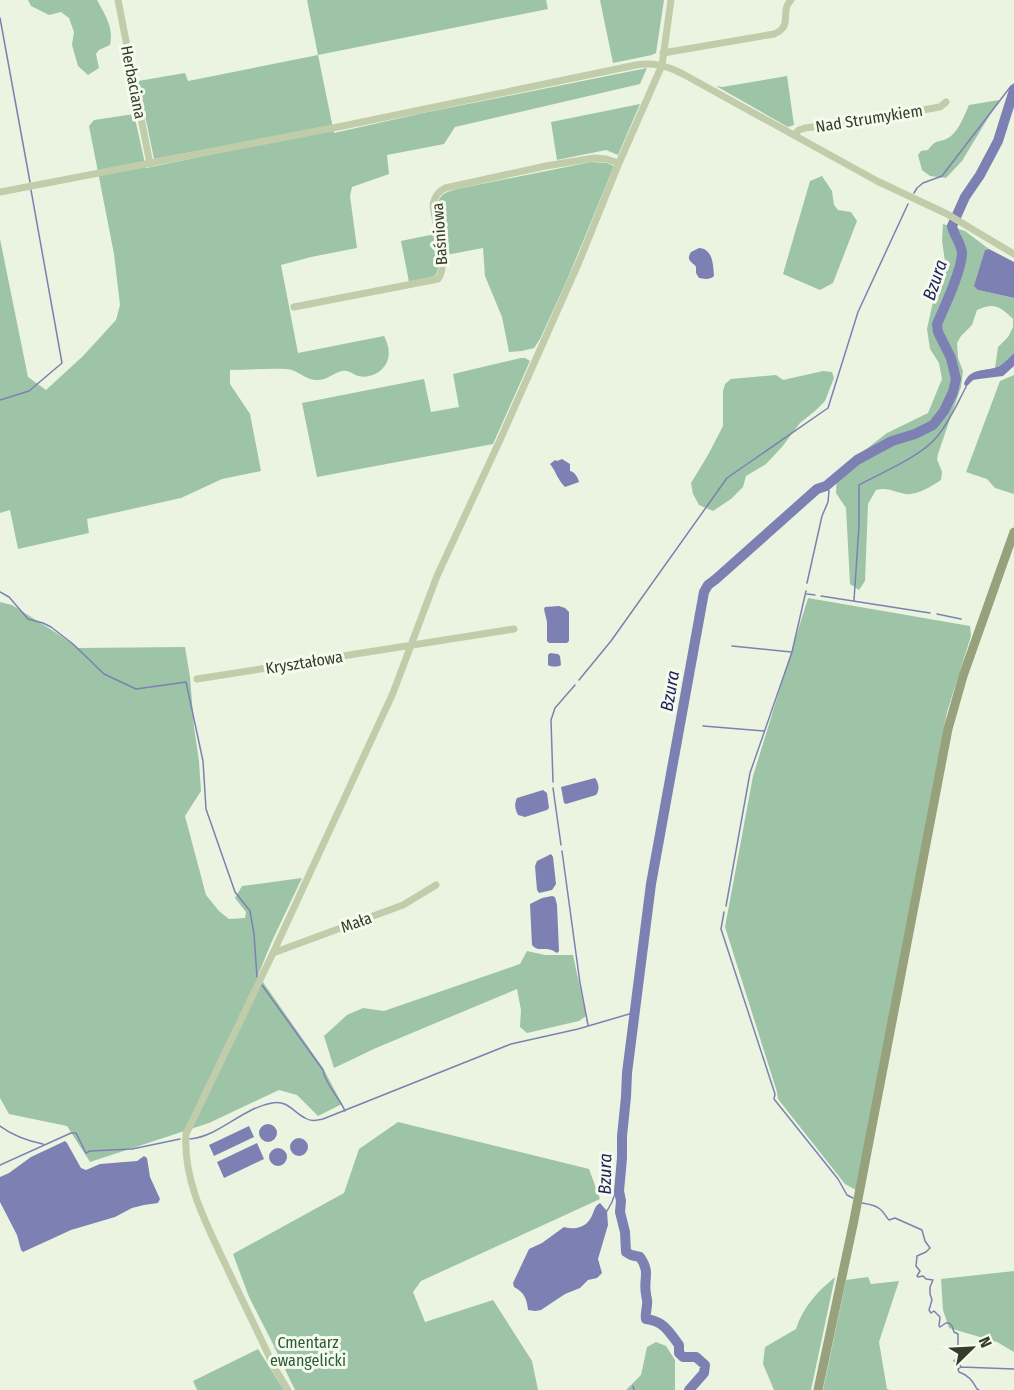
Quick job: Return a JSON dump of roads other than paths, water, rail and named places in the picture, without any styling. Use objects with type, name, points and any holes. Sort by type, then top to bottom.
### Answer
[{"type":"street","name":"Herbaciana","points":[[117,0],[150,164]]},
{"type":"street","points":[[288,1390],[274,1366],[200,1211],[188,1170],[185,1151],[186,1134],[273,953],[393,693],[437,576],[575,273],[619,163],[662,65],[671,0]]},
{"type":"street","points":[[663,53],[779,32],[786,23],[785,9],[791,0]]},
{"type":"street","points":[[0,192],[343,126],[636,65],[651,64],[662,65],[683,74],[877,181],[947,214],[1014,254]]},
{"type":"street","name":"Nad Strumykiem","points":[[794,135],[805,128],[940,106],[946,102]]},
{"type":"street","name":"Baśniowa","points":[[294,306],[438,279],[441,275],[442,258],[433,204],[439,191],[445,188],[594,158],[619,163]]},
{"type":"street","points":[[818,1390],[854,1220],[948,729],[963,676],[1014,532]]},
{"type":"street","name":"Kryształowa","points":[[197,679],[514,629]]},
{"type":"street","name":"Mała","points":[[273,953],[403,905],[436,885]]},
{"type":"water","points":[[699,248],[710,254],[714,276],[711,278],[699,278],[696,267],[689,259],[691,252]]},
{"type":"water","points":[[989,249],[1014,262],[1014,298],[978,290],[974,286],[985,250]]},
{"type":"water","points":[[1014,353],[1014,366],[1003,376],[973,380],[966,387],[964,384],[972,373],[997,367]]},
{"type":"water","points":[[562,459],[570,464],[570,471],[575,474],[579,482],[565,487],[562,484],[550,464]]},
{"type":"water","points":[[559,606],[569,612],[569,641],[549,643],[544,609]]},
{"type":"water","points":[[550,653],[560,656],[561,665],[548,665]]},
{"type":"water","points":[[595,778],[599,786],[596,795],[564,803],[561,787]]},
{"type":"water","points":[[543,790],[547,793],[549,808],[547,810],[525,817],[518,815],[515,807],[517,798]]},
{"type":"water","points":[[551,854],[556,884],[552,890],[539,893],[535,866],[537,861]]},
{"type":"water","points":[[555,897],[557,905],[559,951],[557,953],[549,949],[537,949],[532,945],[530,904]]},
{"type":"water","points":[[268,1124],[274,1127],[277,1133],[274,1139],[268,1142],[262,1139],[259,1133],[262,1127]]},
{"type":"water","points":[[249,1126],[254,1137],[214,1156],[209,1145]]},
{"type":"water","points":[[299,1138],[305,1141],[308,1147],[305,1153],[299,1156],[293,1153],[290,1147],[293,1141]]},
{"type":"water","points":[[65,1141],[81,1168],[86,1170],[100,1164],[137,1161],[144,1156],[147,1158],[150,1177],[160,1199],[158,1203],[132,1208],[115,1217],[71,1230],[23,1252],[0,1202],[0,1177],[31,1157]]},
{"type":"water","points":[[257,1143],[264,1159],[224,1178],[217,1162]]},
{"type":"water","points":[[278,1148],[284,1151],[287,1157],[284,1163],[278,1166],[272,1163],[269,1157],[272,1151]]},
{"type":"water","points":[[600,1203],[607,1211],[608,1225],[598,1259],[602,1273],[541,1310],[528,1310],[524,1296],[514,1287],[513,1283],[529,1249],[542,1243],[564,1227],[582,1226],[588,1222]]},
{"type":"waterway","points":[[0,18],[30,182]]},
{"type":"waterway","points":[[914,193],[923,183],[942,176],[1014,84]]},
{"type":"waterway","name":"Bzura","points":[[689,1390],[704,1373],[705,1365],[696,1357],[683,1357],[679,1353],[679,1345],[666,1328],[646,1319],[645,1267],[640,1257],[626,1252],[619,1191],[627,1073],[651,884],[704,592],[708,585],[817,489],[826,486],[857,460],[892,441],[915,434],[933,425],[944,411],[956,379],[951,358],[938,332],[937,324],[956,279],[962,253],[952,226],[965,197],[998,141],[1014,90]]},
{"type":"waterway","points":[[0,400],[29,391],[62,363],[31,190]]},
{"type":"waterway","points":[[579,680],[611,641],[727,478],[828,408],[858,312],[908,204]]},
{"type":"waterway","points":[[854,600],[859,485],[928,446],[944,427],[966,387]]},
{"type":"waterway","points":[[807,583],[822,516],[828,502],[829,491],[826,486]]},
{"type":"waterway","points":[[726,906],[750,773],[792,652],[806,591]]},
{"type":"waterway","points":[[0,592],[9,597],[28,619],[51,627],[73,644],[104,674],[136,689],[186,682],[203,761],[206,809],[235,892],[250,911],[257,977]]},
{"type":"waterway","points":[[807,594],[815,595]]},
{"type":"waterway","points":[[821,596],[930,613]]},
{"type":"waterway","points":[[937,614],[961,619]]},
{"type":"waterway","points":[[732,646],[791,652]]},
{"type":"waterway","points":[[553,782],[551,720],[555,708],[575,685]]},
{"type":"waterway","points":[[703,726],[764,731]]},
{"type":"waterway","points":[[553,788],[561,845]]},
{"type":"waterway","points":[[562,851],[588,1025]]},
{"type":"waterway","points":[[724,912],[721,929],[775,1094],[774,1099],[838,1179],[847,1195],[853,1198]]},
{"type":"waterway","points":[[262,985],[323,1070],[326,1080],[345,1111]]},
{"type":"waterway","points":[[190,1139],[211,1133],[251,1110],[272,1103],[282,1103],[310,1120],[323,1119],[511,1044],[578,1029],[636,1012]]},
{"type":"waterway","points":[[0,1126],[21,1137],[43,1144]]},
{"type":"waterway","points":[[0,1165],[71,1133],[76,1133],[86,1153],[132,1149],[180,1139]]},
{"type":"waterway","points":[[607,1211],[615,1193],[619,1191]]},
{"type":"waterway","points":[[862,1203],[878,1208],[889,1220],[895,1218],[922,1230],[930,1248],[917,1256],[916,1266],[920,1271],[918,1277],[923,1276],[933,1280],[930,1287],[932,1300],[929,1310],[931,1313],[934,1311],[940,1317],[940,1327],[949,1323],[954,1332],[958,1334],[958,1349],[961,1350],[961,1354],[954,1361],[961,1367],[958,1369],[959,1372],[970,1378],[979,1390]]},
{"type":"waterway","points":[[961,1367],[1014,1369]]},
{"type":"waterway","points":[[633,1386],[634,1390]]},
{"type":"park label","name":"Cmentarz ewangelicki","points":[[308,1351]]}]
